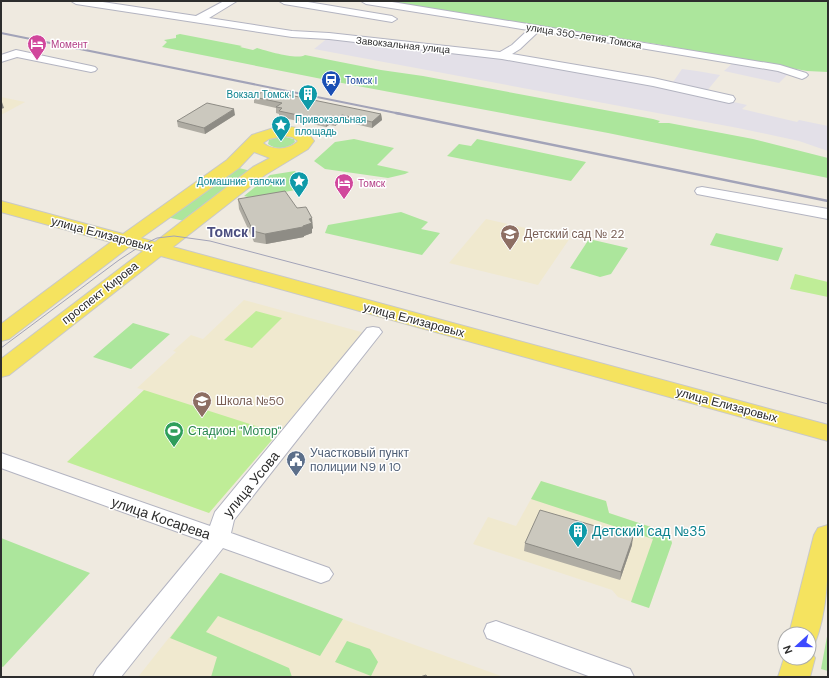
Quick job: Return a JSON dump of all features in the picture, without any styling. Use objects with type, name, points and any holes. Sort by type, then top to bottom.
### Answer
[{"type":"main road","points":[[291,132],[301,135],[306,140],[305,145],[298,150],[286,153],[268,152],[256,147],[256,141],[262,136],[270,133],[291,132]]},
{"type":"main road","name":"проспект Кирова","points":[[1,334],[233,164],[256,141]]},
{"type":"main road","name":"проспект Кирова","points":[[1,370],[259,171],[298,150]]},
{"type":"main road","name":"улица Елизаровых","points":[[1,206],[828,433]]},
{"type":"main road","points":[[806,626],[828,534]]},
{"type":"main road","points":[[794,677],[796,666]]},
{"type":"street","name":"Завокзальная улица","points":[[76,1],[292,34],[329,36],[502,56],[653,82],[729,99]]},
{"type":"street","points":[[198,19],[232,1]]},
{"type":"street","points":[[284,1],[392,19]]},
{"type":"street","name":"улица 350-летия Томска","points":[[366,1],[780,68],[802,75]]},
{"type":"street","points":[[362,40],[407,7]]},
{"type":"street","points":[[502,56],[516,47],[536,28]]},
{"type":"street","points":[[1,59],[16,53],[91,69]]},
{"type":"street","points":[[702,191],[828,214]]},
{"type":"street","name":"улица Усова","points":[[106,677],[218,538],[223,518],[373,332]]},
{"type":"street","name":"улица Косарева","points":[[1,460],[321,574]]},
{"type":"street","points":[[496,631],[622,677]]},
{"type":"shaded area","points":[[329,37],[483,56],[650,83],[747,105],[742,109],[797,122],[799,120],[828,126],[828,151],[799,141],[738,128],[314,49]]},
{"type":"shaded area","points":[[734,62],[790,72],[779,83],[724,71]]},
{"type":"shaded area","points":[[682,69],[720,75],[706,92],[671,85]]},
{"type":"shaded area","points":[[1,97],[25,102],[1,115]]},
{"type":"shaded area","name":"Детский сад № 22","points":[[486,219],[570,238],[538,285],[449,263]]},
{"type":"shaded area","name":"Школа №50","points":[[244,300],[365,333],[209,513],[67,462],[144,390],[137,388],[176,352],[173,351],[191,335],[203,339]]},
{"type":"shaded area","points":[[541,481],[606,501],[609,513],[669,533],[672,543],[649,608],[618,597],[612,590],[473,544],[488,517],[516,526]]},
{"type":"shaded area","points":[[220,573],[348,621],[504,677],[138,677]]},
{"type":"green space","points":[[384,1],[828,1],[828,72],[807,71],[656,44],[472,15],[462,15],[456,12]]},
{"type":"green space","points":[[180,34],[242,46],[240,47],[253,50],[257,48],[289,56],[305,55],[381,70],[423,76],[653,119],[660,121],[658,123],[669,123],[753,139],[828,158],[828,178],[608,133],[347,84],[162,47],[167,42],[164,40],[176,38],[176,35]]},
{"type":"green space","points":[[281,136],[294,139],[295,142],[282,148],[268,144],[269,140]]},
{"type":"green space","points":[[354,139],[394,148],[377,165],[409,172],[388,178],[325,169],[314,161],[335,142]]},
{"type":"green space","points":[[477,139],[586,162],[571,181],[447,156],[459,144],[471,146]]},
{"type":"green space","points":[[235,167],[251,171],[184,221],[167,217]]},
{"type":"green space","points":[[295,171],[306,188],[252,198],[244,196],[270,175]]},
{"type":"green space","points":[[401,212],[428,222],[421,229],[440,233],[422,255],[325,233],[328,225]]},
{"type":"green space","points":[[716,233],[783,248],[778,261],[710,245]]},
{"type":"green space","points":[[589,239],[628,248],[611,274],[600,277],[570,268]]},
{"type":"green space","points":[[795,274],[828,282],[828,297],[790,289]]},
{"type":"green space","points":[[256,311],[282,318],[252,348],[224,340]]},
{"type":"green space","points":[[133,323],[170,334],[131,369],[93,357]]},
{"type":"green space","name":"Стадион \"Мотор\"","points":[[144,390],[278,433],[209,513],[67,462]]},
{"type":"green space","points":[[541,481],[606,501],[609,513],[669,533],[672,543],[649,608],[631,602],[653,539],[531,499]]},
{"type":"green space","points":[[1,538],[90,573],[3,667],[1,666]]},
{"type":"green space","points":[[220,573],[343,619],[320,656],[218,616],[206,632],[289,668],[292,677],[211,677],[217,657],[170,638]]},
{"type":"green space","points":[[828,631],[828,671],[821,669]]},
{"type":"green space","points":[[347,641],[370,649],[378,662],[371,676],[335,662]]},
{"type":"building","points":[[265,90],[381,114],[372,122],[342,115],[335,120],[328,119],[326,121],[279,111],[282,108],[276,107],[282,103],[254,97]]},
{"type":"building","points":[[207,103],[234,109],[204,128],[177,121]]},
{"type":"building","points":[[285,191],[297,208],[306,207],[312,218],[309,219],[312,223],[303,227],[265,234],[253,231],[238,199]]},
{"type":"building","name":"Детский сад №35","points":[[540,510],[633,537],[621,572],[525,543]]},
{"type":"tram line","points":[[1,348],[119,260],[142,245],[157,238],[174,236],[210,241],[828,404]]},
{"type":"railway","points":[[1,33],[401,114]]},
{"type":"railway","points":[[396,113],[828,201]]},
{"type":"place","name":"Момент","points":[[37,61]]},
{"type":"place","name":"Томск I","points":[[331,97]]},
{"type":"place","name":"Вокзал Томск I","points":[[308,111]]},
{"type":"place","name":"Привокзальная площадь","points":[[281,142]]},
{"type":"place","name":"Домашние тапочки","points":[[299,198]]},
{"type":"place","name":"Томск","points":[[344,200]]},
{"type":"place","name":"Детский сад № 22","points":[[510,251]]},
{"type":"place","name":"Школа №50","points":[[202,418]]},
{"type":"place","name":"Стадион \"Мотор\"","points":[[174,448]]},
{"type":"place","name":"Участковый пункт полиции N9 и 10","points":[[296,477]]},
{"type":"place","name":"Детский сад №35","points":[[578,548]]},
{"type":"district","name":"Томск I","points":[[231,232]]}]
